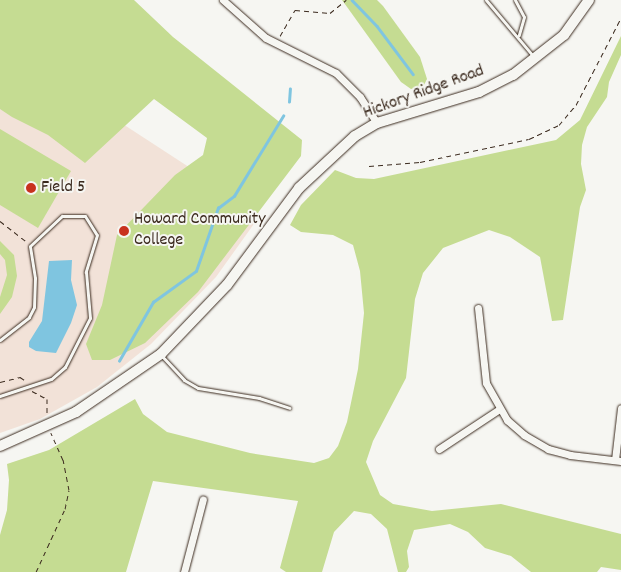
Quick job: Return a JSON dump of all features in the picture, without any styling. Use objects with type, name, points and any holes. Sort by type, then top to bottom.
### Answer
[{"type":"street","points":[[223,0],[256,31],[336,73],[360,97],[377,123]]},
{"type":"street","name":"Hickory Ridge Road","points":[[0,446],[76,412],[161,354],[227,285],[318,167],[355,136],[377,123],[480,92],[536,60],[564,35],[589,0]]},
{"type":"street","points":[[478,308],[482,365],[498,410],[524,436],[548,449],[618,460],[621,408]]},
{"type":"street","points":[[439,449],[498,410]]},
{"type":"street","points":[[184,572],[203,499]]},
{"type":"lane","points":[[487,0],[519,35],[536,60]]},
{"type":"lane","points":[[515,0],[524,18],[519,35]]},
{"type":"lane","points":[[0,340],[30,318],[34,308],[35,278],[30,246],[62,216],[78,214],[90,221],[97,235],[86,272],[90,318],[65,368],[52,379],[0,396]]},
{"type":"lane","points":[[161,354],[184,380],[198,388],[258,398],[289,408]]},
{"type":"path","points":[[277,43],[295,10],[330,13],[346,0]]},
{"type":"path","points":[[369,166],[420,162],[529,139],[559,125],[576,105],[621,18]]},
{"type":"path","points":[[0,221],[30,246]]},
{"type":"path","points":[[36,572],[65,509],[69,490],[53,437]]},
{"type":"shaded area","name":"Howard Community College","points":[[0,44],[261,214],[216,277],[151,344],[97,387],[40,419],[0,433]]},
{"type":"green space","points":[[0,0],[134,0],[173,37],[302,140],[301,156],[198,292],[145,343],[110,360],[92,360],[86,344],[102,305],[117,235],[175,175],[203,155],[207,138],[154,99],[85,163],[48,135],[0,109]]},
{"type":"green space","points":[[342,0],[377,0],[383,6],[420,57],[427,79],[423,87],[411,89],[401,82]]},
{"type":"green space","points":[[621,36],[621,55],[609,82],[607,97],[587,127],[582,145],[581,164],[586,190],[580,207],[563,320],[552,321],[540,257],[510,237],[489,230],[443,248],[423,273],[415,299],[406,378],[373,441],[366,462],[380,495],[393,504],[432,511],[501,504],[621,534],[621,570],[601,567],[597,572],[531,572],[511,556],[485,548],[468,532],[450,524],[414,530],[407,551],[409,567],[406,572],[398,572],[387,529],[371,514],[354,511],[334,532],[322,572],[286,572],[280,568],[298,501],[153,481],[126,572],[0,572],[0,535],[7,510],[9,480],[7,464],[49,450],[135,399],[143,414],[167,432],[250,453],[314,463],[329,458],[338,446],[347,422],[358,369],[364,313],[360,271],[353,245],[333,235],[301,232],[290,225],[301,205],[335,170],[356,178],[374,179],[556,140],[580,120]]},
{"type":"green space","name":"Field 5","points":[[0,129],[71,171],[38,228],[0,205]]},
{"type":"green space","points":[[0,241],[14,255],[17,276],[12,297],[0,314],[0,297],[7,275],[5,260],[0,254]]},
{"type":"water","points":[[72,260],[71,280],[77,305],[71,323],[56,353],[36,351],[29,347],[29,342],[42,321],[49,261]]},
{"type":"waterway","points":[[352,0],[377,26],[413,74]]},
{"type":"waterway","points":[[289,102],[290,89]]},
{"type":"waterway","points":[[119,361],[153,302],[196,271],[218,208],[234,196],[283,116]]},
{"type":"place","name":"Field 5","points":[[31,188]]},
{"type":"place","name":"Howard Community College","points":[[124,231]]}]
